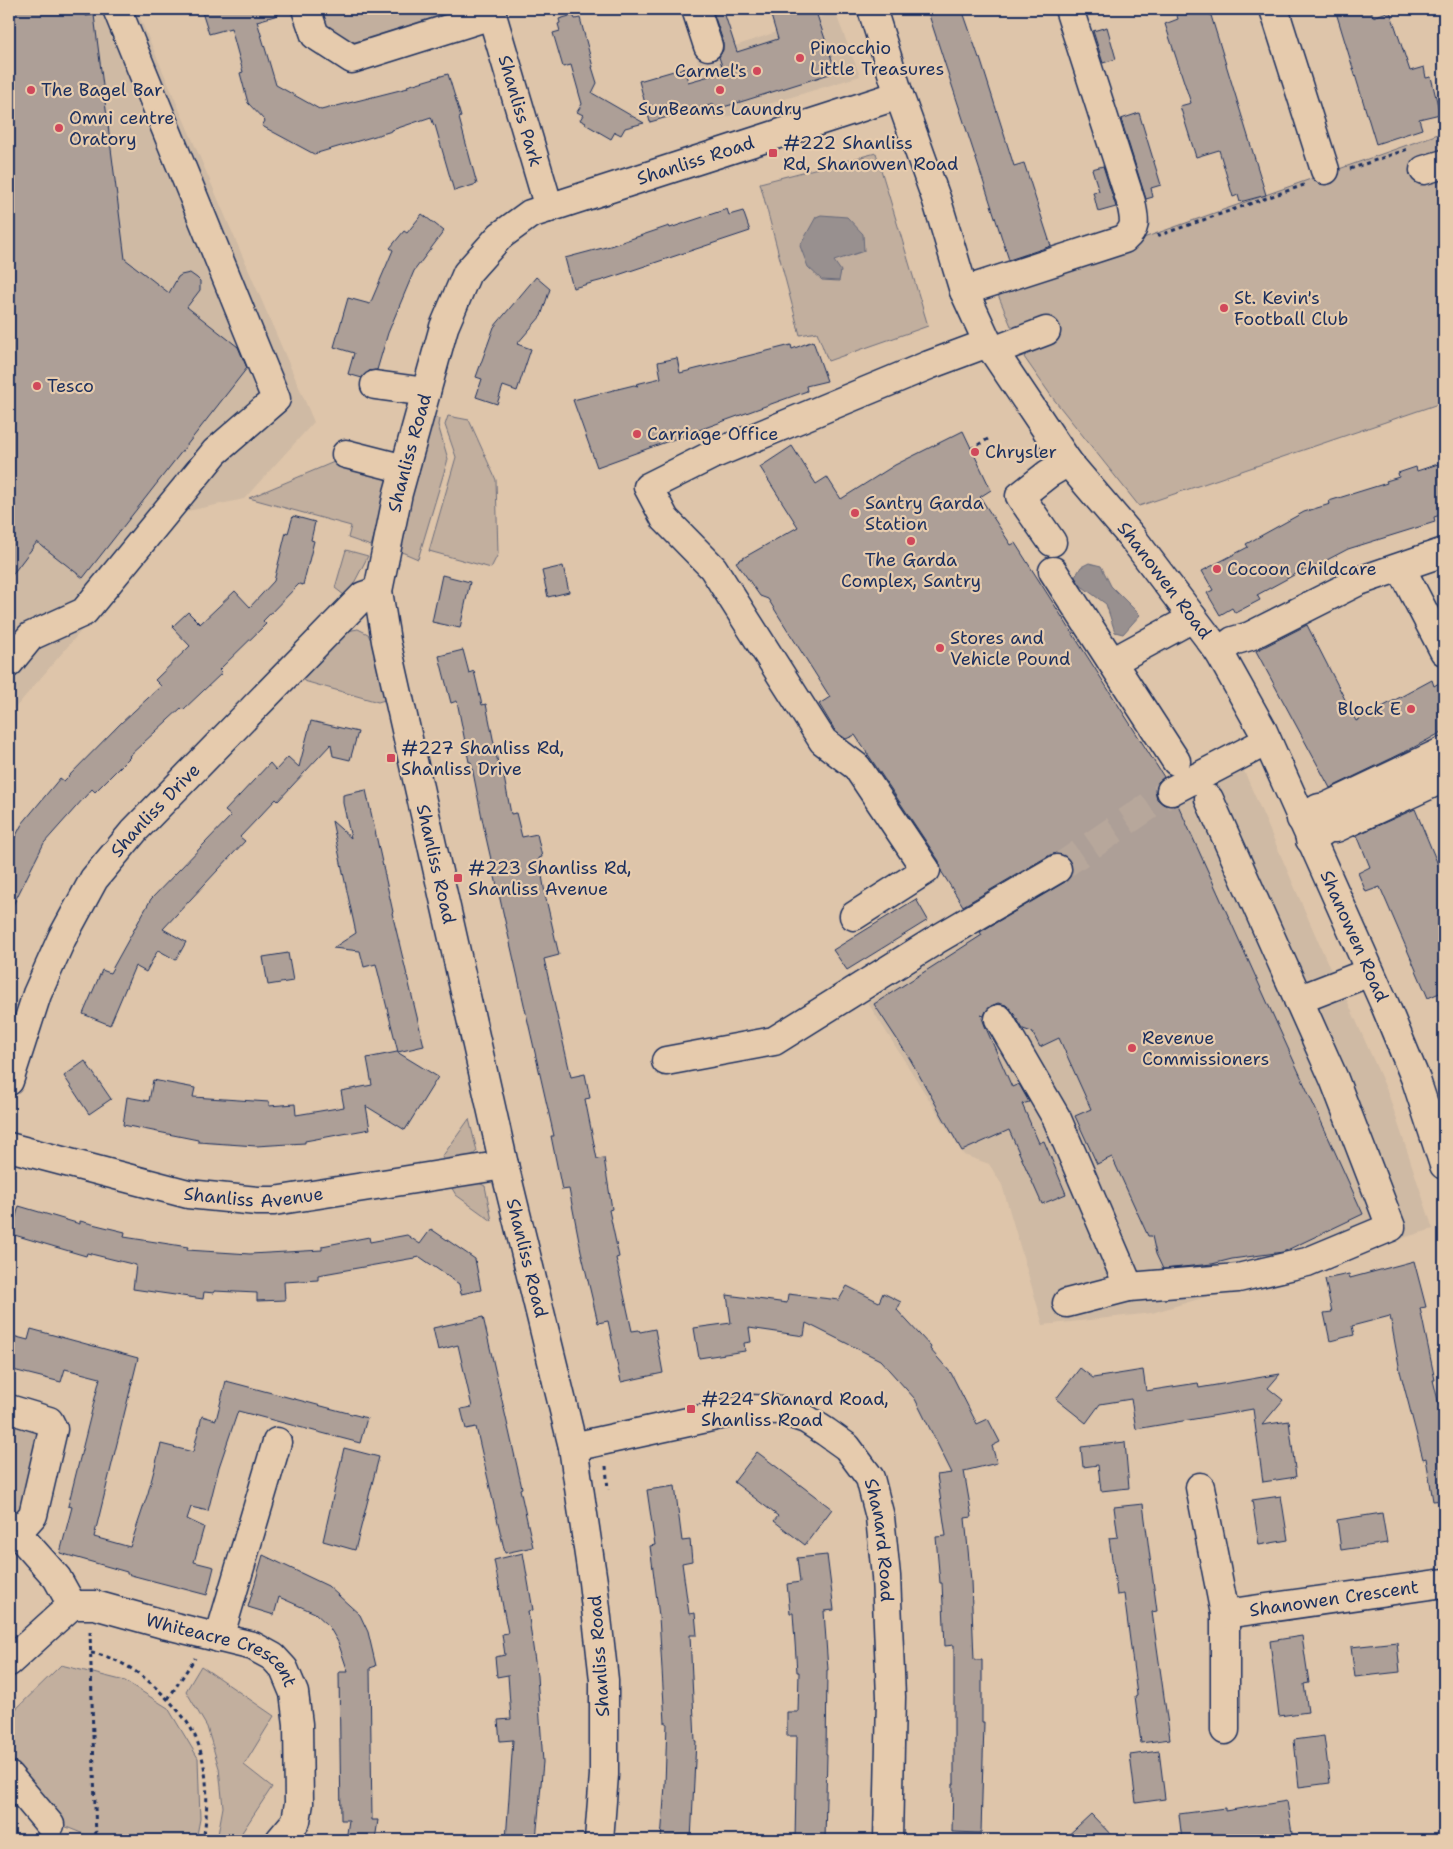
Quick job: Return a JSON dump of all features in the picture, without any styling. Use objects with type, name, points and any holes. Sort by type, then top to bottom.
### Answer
[{"type":"street","points":[[9,663],[31,636],[84,612],[215,452],[276,399],[117,9]]},
{"type":"street","name":"Shanliss Park","points":[[306,9],[315,35],[352,59],[492,12],[549,208]]},
{"type":"street","points":[[696,9],[708,46]]},
{"type":"street","name":"Shanowen Road","points":[[872,9],[937,200],[964,291],[991,347],[1068,462],[1131,536],[1219,652],[1267,741],[1370,972],[1416,1080],[1444,1165]]},
{"type":"street","points":[[964,291],[1124,239],[1132,232],[1134,223],[1131,202],[1069,9]]},
{"type":"street","points":[[1274,9],[1329,174]]},
{"type":"street","name":"Shanliss Road","points":[[599,1840],[604,1775],[604,1680],[593,1582],[573,1447],[504,1165],[386,641],[378,592],[398,493],[444,327],[467,273],[500,236],[530,214],[900,95]]},
{"type":"street","points":[[854,916],[926,870],[857,766],[824,741],[713,568],[665,519],[648,486],[712,455],[929,365],[1046,331]]},
{"type":"street","points":[[375,385],[426,392]]},
{"type":"street","points":[[346,454],[405,469]]},
{"type":"street","points":[[1052,542],[1020,496],[1048,474],[1068,462]]},
{"type":"street","points":[[1219,652],[1233,640],[1250,636],[1359,581],[1444,552]]},
{"type":"street","points":[[1400,568],[1444,651]]},
{"type":"street","points":[[1053,571],[1176,760]]},
{"type":"street","name":"Shanliss Drive","points":[[9,1081],[37,994],[62,938],[94,879],[134,831],[363,596],[378,592]]},
{"type":"street","points":[[1112,662],[1193,618]]},
{"type":"street","points":[[1172,791],[1267,741]]},
{"type":"street","points":[[1306,830],[1318,808],[1326,808],[1444,751]]},
{"type":"street","points":[[1306,830],[1336,828],[1444,778]]},
{"type":"street","points":[[1067,1303],[1129,1287],[1238,1278],[1307,1262],[1391,1227],[1334,1079],[1209,799]]},
{"type":"street","points":[[666,1061],[774,1041],[936,940],[1057,869]]},
{"type":"street","points":[[1298,1000],[1370,972]]},
{"type":"street","points":[[1000,1019],[1057,1119],[1129,1287]]},
{"type":"street","name":"Shanliss Avenue","points":[[9,1146],[188,1194],[258,1201],[284,1199],[504,1165]]},
{"type":"street","points":[[9,1409],[49,1422],[53,1429],[33,1515],[13,1529],[56,1578],[81,1615],[10,1659]]},
{"type":"street","name":"Shanard Road","points":[[573,1447],[748,1409],[780,1410],[806,1419],[847,1447],[870,1478],[880,1517],[886,1576],[891,1697],[888,1840]]},
{"type":"street","points":[[208,1644],[277,1442]]},
{"type":"street","name":"Shanowen Crescent","points":[[1200,1487],[1224,1614],[1225,1730]]},
{"type":"street","name":"Shanowen Crescent","points":[[1224,1614],[1444,1583]]},
{"type":"street","name":"Whiteacre Crescent","points":[[81,1615],[95,1605],[208,1644],[254,1646],[274,1657],[284,1669],[294,1693],[298,1724],[299,1803],[296,1820],[280,1840]]},
{"type":"street","points":[[9,1776],[50,1825]]},
{"type":"path","points":[[1156,236],[1329,174],[1405,150]]},
{"type":"path","points":[[971,449],[988,439]]},
{"type":"path","points":[[605,1459],[609,1498]]},
{"type":"path","points":[[81,1615],[91,1653],[96,1840]]},
{"type":"path","points":[[168,1699],[196,1656],[208,1644]]},
{"type":"path","points":[[91,1653],[101,1655],[142,1674],[184,1717],[195,1735],[204,1765],[207,1795],[207,1821],[203,1840]]},
{"type":"shaded area","points":[[9,9],[136,9],[314,422],[244,499],[183,512],[9,715]]},
{"type":"shaded area","points":[[316,9],[461,9],[355,42],[337,38],[320,21]]},
{"type":"shaded area","points":[[835,12],[860,76],[714,121],[697,59]]},
{"type":"shaded area","name":"St. Kevin's Football Club","points":[[1444,132],[1444,402],[1139,506],[1052,397],[1024,357],[1034,344],[1026,327],[1011,326],[996,290]]},
{"type":"shaded area","points":[[876,153],[928,326],[828,361],[817,332],[800,335],[760,183]]},
{"type":"shaded area","points":[[821,215],[847,217],[863,234],[864,251],[834,261],[841,271],[839,281],[822,280],[808,267],[800,246],[816,217]]},
{"type":"shaded area","points":[[448,416],[469,420],[496,480],[498,554],[491,568],[429,551],[456,457],[445,425]]},
{"type":"shaded area","points":[[434,417],[439,419],[438,425],[448,459],[418,559],[397,550]]},
{"type":"shaded area","points":[[334,462],[382,473],[390,483],[371,546],[348,538],[351,526],[249,498]]},
{"type":"shaded area","points":[[346,550],[368,556],[352,587],[344,595],[335,588]]},
{"type":"shaded area","points":[[1089,563],[1101,566],[1111,586],[1140,615],[1123,634],[1115,632],[1106,604],[1080,585],[1075,577],[1081,567]]},
{"type":"shaded area","points":[[358,629],[368,634],[373,645],[388,699],[378,702],[304,681],[301,675],[347,631]]},
{"type":"shaded area","name":"Revenue Commissioners","points":[[1244,771],[1335,980],[1346,998],[1388,1093],[1433,1229],[1152,1313],[1043,1325],[1002,1185],[989,1164],[964,1155],[868,1003],[1177,803]]},
{"type":"shaded area","points":[[469,1119],[477,1151],[468,1159],[445,1162],[442,1157]]},
{"type":"shaded area","points":[[479,1183],[485,1186],[492,1221],[456,1195],[450,1185]]},
{"type":"shaded area","points":[[9,1419],[41,1426],[24,1509],[15,1512],[9,1509]]},
{"type":"shaded area","points":[[61,1665],[125,1681],[168,1708],[198,1758],[200,1819],[196,1840],[94,1840],[59,1824],[9,1761],[9,1716]]},
{"type":"shaded area","points":[[201,1666],[274,1716],[244,1765],[272,1787],[237,1840],[217,1840],[223,1807],[219,1768],[207,1727],[186,1691]]},
{"type":"building","points":[[9,9],[85,9],[86,16],[94,15],[125,259],[169,293],[181,275],[190,273],[197,278],[200,281],[200,290],[187,307],[238,347],[247,368],[83,578],[37,542],[9,579]]},
{"type":"building","points":[[201,9],[277,9],[278,15],[257,21],[276,85],[321,110],[408,88],[407,86],[448,74],[461,117],[459,118],[477,184],[454,191],[431,117],[392,131],[314,154],[262,126],[265,121],[248,103],[240,73],[243,72],[231,28],[209,34]]},
{"type":"building","points":[[712,9],[723,9],[737,52],[778,39],[769,9],[815,9],[836,72],[716,109],[714,104],[650,122],[639,81],[684,68],[688,82],[724,72],[719,57],[723,50],[723,41]]},
{"type":"building","points":[[927,9],[962,9],[980,58],[1014,166],[1024,163],[1051,246],[1009,260]]},
{"type":"building","points":[[1175,9],[1209,9],[1266,195],[1240,202],[1238,195],[1233,197],[1219,150],[1196,157],[1180,106],[1191,103],[1165,24],[1178,19]]},
{"type":"building","points":[[1335,9],[1371,9],[1373,17],[1390,11],[1410,71],[1424,67],[1426,78],[1431,77],[1440,114],[1419,119],[1422,129],[1376,144]]},
{"type":"building","points":[[573,15],[575,19],[580,18],[597,83],[592,93],[644,123],[625,128],[621,135],[615,132],[611,139],[580,120],[583,115],[577,112],[582,104],[571,65],[563,67],[553,33],[560,31],[559,19]]},
{"type":"building","points":[[1107,27],[1116,59],[1103,63],[1093,31]]},
{"type":"building","points":[[1139,113],[1161,185],[1151,188],[1153,197],[1146,199],[1121,119]]},
{"type":"building","points":[[1103,166],[1116,207],[1098,212],[1093,192],[1099,191],[1092,169]]},
{"type":"building","points":[[727,209],[729,215],[743,211],[750,231],[603,280],[573,288],[565,258],[610,246],[669,226],[670,228]]},
{"type":"building","points":[[422,214],[444,231],[414,271],[388,333],[377,370],[369,371],[362,378],[348,374],[354,353],[334,347],[348,298],[370,304],[393,250],[390,248],[404,231],[407,233]]},
{"type":"building","points":[[536,277],[550,289],[541,316],[517,344],[531,349],[517,391],[503,386],[497,404],[476,397],[482,379],[476,377],[494,327]]},
{"type":"building","name":"Carriage Office","points":[[813,341],[827,381],[806,386],[807,391],[597,467],[573,400],[634,385],[638,386],[636,384],[661,378],[658,362],[677,358],[680,373],[791,345],[792,349]]},
{"type":"building","points":[[963,431],[991,490],[980,497],[1011,545],[1015,543],[1164,777],[1158,782],[1155,790],[1157,799],[1170,807],[1178,805],[1363,1214],[1283,1252],[1232,1259],[1212,1264],[1163,1269],[1156,1254],[1152,1236],[1148,1236],[1112,1157],[1097,1164],[1075,1116],[1091,1109],[1059,1038],[1040,1047],[1032,1032],[1023,1029],[1012,1011],[1006,1005],[998,1003],[991,1006],[984,1016],[981,1015],[1012,1087],[1019,1084],[1029,1102],[1022,1104],[1039,1143],[1044,1141],[1066,1194],[1042,1204],[1009,1130],[962,1151],[910,1059],[874,1004],[982,935],[980,932],[1065,882],[1071,876],[1073,868],[1071,862],[1064,855],[1056,853],[1050,855],[963,906],[941,871],[939,861],[855,735],[846,739],[836,732],[819,704],[830,697],[768,599],[760,596],[736,562],[798,527],[760,467],[792,446],[816,484],[827,477],[841,499],[895,465]]},
{"type":"building","points":[[1444,462],[1444,514],[1434,517],[1435,522],[1348,549],[1306,571],[1305,569],[1257,595],[1260,600],[1235,613],[1232,608],[1220,615],[1207,593],[1213,590],[1202,571],[1248,547],[1246,544],[1304,512],[1330,504],[1329,501],[1387,483],[1386,481],[1399,477],[1398,473],[1416,467],[1417,471]]},
{"type":"building","points":[[293,516],[315,522],[311,540],[314,541],[303,585],[299,584],[263,621],[266,624],[219,670],[222,673],[183,710],[181,708],[129,756],[95,792],[92,789],[44,843],[9,913],[9,849],[22,824],[60,778],[64,781],[120,724],[161,686],[155,680],[190,646],[172,627],[188,612],[200,624],[235,591],[250,607],[274,581],[286,532],[288,533]]},
{"type":"building","points":[[563,566],[569,592],[548,597],[542,571]]},
{"type":"building","points":[[442,575],[470,582],[460,628],[432,622]]},
{"type":"building","name":"Block E","points":[[1307,625],[1356,721],[1432,680],[1434,686],[1444,680],[1444,731],[1330,788],[1256,651]]},
{"type":"building","points":[[463,650],[469,673],[474,671],[482,705],[486,704],[500,773],[503,772],[511,814],[516,813],[522,837],[537,834],[542,857],[539,858],[546,899],[559,955],[544,959],[571,1077],[585,1074],[590,1098],[585,1099],[597,1159],[604,1158],[612,1209],[609,1210],[619,1257],[616,1258],[632,1331],[639,1330],[640,1332],[655,1329],[663,1373],[621,1382],[608,1321],[598,1323],[569,1189],[562,1190],[551,1136],[554,1136],[485,833],[471,762],[469,762],[457,701],[451,703],[439,656]]},
{"type":"building","points":[[311,721],[358,732],[350,760],[333,756],[331,744],[278,801],[276,799],[240,837],[245,841],[163,929],[186,942],[176,960],[158,950],[146,972],[135,966],[110,1025],[83,1014],[102,970],[110,973],[151,899],[231,816],[225,811],[270,763],[276,770],[288,757],[299,767]]},
{"type":"building","points":[[366,790],[392,913],[424,1046],[398,1052],[376,964],[364,967],[360,951],[333,948],[356,933],[332,821],[351,838],[343,795]]},
{"type":"building","points":[[1415,809],[1444,879],[1444,991],[1428,998],[1380,887],[1366,892],[1358,873],[1370,867],[1357,835]]},
{"type":"building","points":[[916,899],[928,920],[847,970],[833,950]]},
{"type":"building","points":[[288,953],[293,981],[268,985],[263,957]]},
{"type":"building","points":[[397,1052],[438,1077],[405,1130],[366,1106],[370,1129],[305,1141],[305,1143],[256,1146],[198,1142],[198,1140],[123,1125],[127,1097],[149,1101],[153,1080],[195,1088],[193,1097],[269,1102],[269,1106],[295,1104],[296,1115],[344,1107],[341,1091],[372,1085],[367,1058]]},
{"type":"building","points":[[85,1061],[111,1099],[89,1114],[64,1076]]},
{"type":"building","points":[[19,1206],[80,1224],[80,1221],[125,1232],[124,1237],[188,1247],[187,1250],[250,1254],[322,1250],[322,1246],[369,1237],[370,1242],[407,1235],[420,1244],[431,1229],[475,1259],[481,1290],[461,1294],[459,1284],[420,1257],[318,1275],[318,1280],[284,1282],[285,1300],[257,1301],[257,1293],[204,1292],[203,1299],[133,1289],[136,1265],[87,1253],[86,1256],[11,1234]]},
{"type":"building","points":[[1414,1261],[1426,1307],[1420,1308],[1435,1380],[1433,1380],[1444,1425],[1444,1500],[1433,1501],[1426,1458],[1423,1459],[1400,1371],[1390,1316],[1352,1326],[1354,1335],[1330,1341],[1324,1313],[1332,1312],[1325,1279],[1349,1274],[1350,1278]]},
{"type":"building","points":[[847,1286],[879,1302],[883,1293],[901,1302],[897,1310],[931,1347],[930,1349],[951,1373],[977,1424],[988,1419],[1000,1442],[992,1446],[997,1463],[964,1471],[972,1517],[965,1518],[971,1581],[974,1660],[982,1660],[982,1722],[984,1722],[981,1833],[952,1832],[954,1645],[945,1646],[942,1583],[940,1583],[936,1537],[946,1536],[937,1475],[952,1473],[915,1399],[880,1360],[806,1323],[804,1336],[749,1328],[751,1342],[744,1343],[745,1351],[699,1358],[694,1328],[731,1323],[727,1295],[787,1303],[788,1294],[839,1300]]},
{"type":"building","points":[[483,1317],[522,1488],[520,1489],[533,1547],[505,1553],[476,1427],[466,1429],[461,1409],[472,1407],[458,1345],[438,1350],[433,1328]]},
{"type":"building","points":[[31,1329],[138,1358],[94,1537],[130,1547],[148,1493],[161,1444],[193,1452],[202,1416],[216,1420],[226,1381],[367,1418],[360,1443],[238,1411],[219,1467],[208,1511],[191,1507],[187,1519],[204,1527],[194,1562],[214,1567],[207,1595],[127,1574],[127,1572],[60,1553],[72,1507],[68,1506],[100,1378],[65,1369],[61,1382],[9,1369],[9,1335],[28,1340]]},
{"type":"building","points":[[1080,1368],[1093,1378],[1143,1370],[1146,1391],[1198,1383],[1199,1388],[1280,1374],[1268,1388],[1283,1400],[1262,1425],[1289,1421],[1296,1477],[1263,1482],[1253,1409],[1136,1429],[1131,1399],[1100,1404],[1086,1423],[1056,1399]]},
{"type":"building","points":[[1125,1442],[1129,1488],[1101,1491],[1098,1465],[1083,1467],[1081,1447]]},
{"type":"building","points":[[344,1448],[379,1457],[355,1550],[323,1541]]},
{"type":"building","points":[[757,1452],[832,1509],[805,1545],[774,1521],[778,1516],[734,1482]]},
{"type":"building","points":[[675,1486],[682,1541],[690,1540],[692,1561],[682,1563],[689,1614],[695,1613],[697,1635],[690,1635],[696,1741],[691,1840],[661,1840],[667,1723],[665,1723],[659,1616],[650,1546],[655,1545],[647,1490]]},
{"type":"building","points":[[1281,1496],[1288,1540],[1259,1545],[1252,1500]]},
{"type":"building","points":[[1143,1504],[1157,1611],[1152,1612],[1170,1739],[1141,1743],[1124,1594],[1117,1595],[1109,1538],[1118,1537],[1114,1507]]},
{"type":"building","points":[[1382,1513],[1387,1543],[1341,1550],[1337,1520]]},
{"type":"building","points":[[523,1553],[533,1610],[528,1611],[537,1676],[543,1762],[536,1840],[506,1840],[513,1740],[500,1741],[498,1720],[511,1719],[508,1675],[497,1677],[495,1657],[505,1655],[502,1634],[508,1633],[494,1560]]},
{"type":"building","points":[[263,1555],[328,1586],[360,1615],[368,1632],[376,1666],[370,1668],[372,1820],[378,1820],[375,1840],[346,1840],[349,1820],[341,1820],[339,1672],[348,1672],[338,1642],[328,1625],[315,1613],[279,1597],[274,1615],[248,1607]]},
{"type":"building","points":[[827,1555],[834,1610],[824,1611],[828,1670],[825,1840],[795,1840],[797,1736],[787,1736],[787,1712],[798,1712],[799,1672],[797,1672],[793,1613],[790,1613],[787,1584],[800,1582],[797,1558]]},
{"type":"building","points":[[1302,1636],[1309,1683],[1304,1684],[1308,1712],[1279,1716],[1270,1641]]},
{"type":"building","points":[[1397,1642],[1400,1672],[1355,1677],[1351,1647]]},
{"type":"building","points":[[1324,1736],[1330,1783],[1299,1787],[1294,1740]]},
{"type":"building","points":[[1159,1751],[1165,1799],[1136,1803],[1130,1755]]},
{"type":"building","points":[[1287,1801],[1293,1840],[1248,1840],[1247,1835],[1211,1840],[1182,1840],[1179,1814],[1225,1808],[1225,1811]]},
{"type":"building","points":[[1091,1814],[1116,1840],[1063,1840]]},
{"type":"tunnel","points":[[1057,869],[1171,791]]},
{"type":"place","name":"Pinocchio Little Treasures","points":[[800,58]]},
{"type":"place","name":"Carmel's","points":[[757,71]]},
{"type":"place","name":"The Bagel Bar","points":[[31,90]]},
{"type":"place","name":"SunBeams Laundry","points":[[720,90]]},
{"type":"place","name":"Omni centre Oratory","points":[[59,128]]},
{"type":"place","name":"#222 Shanliss Rd, Shanowen Road","points":[[773,153]]},
{"type":"place","name":"St. Kevin's Football Club","points":[[1224,308]]},
{"type":"place","name":"Tesco","points":[[37,386]]},
{"type":"place","name":"Carriage Office","points":[[637,434]]},
{"type":"place","name":"Chrysler","points":[[975,452]]},
{"type":"place","name":"Santry Garda Station","points":[[855,513]]},
{"type":"place","name":"The Garda Complex, Santry","points":[[911,541]]},
{"type":"place","name":"Cocoon Childcare","points":[[1217,569]]},
{"type":"place","name":"Stores and Vehicle Pound","points":[[940,648]]},
{"type":"place","name":"Block E","points":[[1411,709]]},
{"type":"place","name":"#227 Shanliss Rd, Shanliss Drive","points":[[391,758]]},
{"type":"place","name":"#223 Shanliss Rd, Shanliss Avenue","points":[[458,878]]},
{"type":"place","name":"Revenue Commissioners","points":[[1132,1048]]},
{"type":"place","name":"#224 Shanard Road, Shanliss Road","points":[[691,1409]]}]
